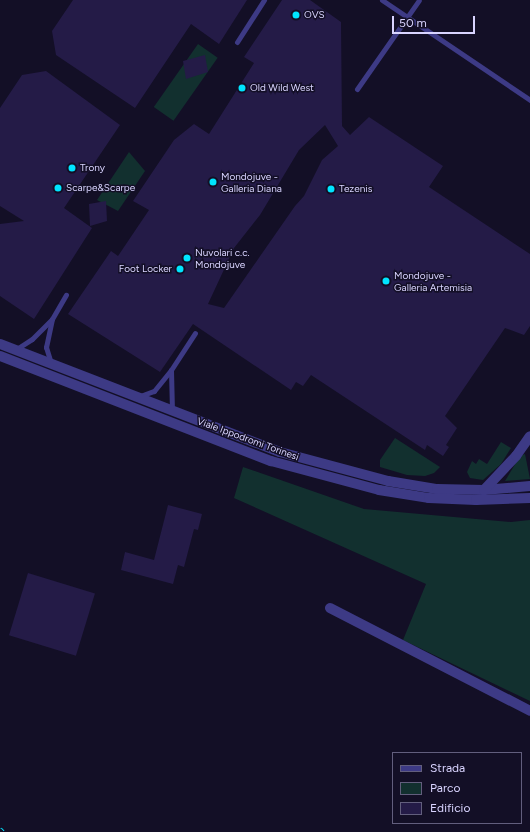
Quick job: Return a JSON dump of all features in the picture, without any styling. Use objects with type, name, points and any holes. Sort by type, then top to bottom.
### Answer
[{"type":"street","name":"Viale Ippodromi Torinesi","points":[[0,344],[134,397],[280,452],[388,481],[437,489],[484,490],[530,486]]},
{"type":"street","name":"Viale Ippodromi Torinesi","points":[[0,356],[271,461],[379,490],[429,498],[476,500],[530,498]]},
{"type":"street","points":[[484,490],[516,456],[530,436]]},
{"type":"street","points":[[330,608],[530,711]]},
{"type":"lane","points":[[237,42],[264,0]]},
{"type":"lane","points":[[382,0],[530,100]]},
{"type":"lane","points":[[357,89],[419,0]]},
{"type":"lane","points":[[15,350],[32,340],[52,319],[66,295]]},
{"type":"lane","points":[[51,364],[46,347],[52,319]]},
{"type":"lane","points":[[134,397],[154,391],[171,370],[195,333]]},
{"type":"lane","points":[[171,370],[172,411]]},
{"type":"green space","points":[[198,44],[218,58],[173,121],[154,107]]},
{"type":"green space","points":[[129,152],[145,171],[118,211],[97,200]]},
{"type":"green space","points":[[395,438],[440,467],[434,473],[425,476],[407,475],[380,467],[380,460]]},
{"type":"green space","points":[[501,442],[511,448],[501,464],[483,480],[470,478],[467,472],[472,461],[476,464],[479,459],[487,464]]},
{"type":"green space","points":[[525,454],[530,479],[505,481],[520,456]]},
{"type":"green space","points":[[243,467],[364,509],[511,522],[530,520],[530,701],[403,640],[426,584],[234,498]]},
{"type":"building","points":[[73,0],[247,0],[219,44],[191,24],[135,108],[56,55],[52,31]]},
{"type":"building","points":[[282,0],[310,0],[341,22],[342,126],[350,135],[369,117],[443,166],[429,187],[530,254],[530,326],[524,335],[505,328],[445,416],[457,428],[446,445],[449,447],[443,456],[427,445],[425,450],[311,375],[303,386],[296,382],[291,390],[193,324],[160,372],[68,314],[111,251],[118,256],[149,210],[133,201],[174,140],[194,124],[209,134],[254,63],[244,57]],"holes":[[[325,125],[338,146],[322,160],[304,196],[295,206],[224,308],[208,304],[234,248],[260,215],[299,150]]]},
{"type":"building","points":[[205,55],[208,72],[186,79],[183,61]]},
{"type":"building","points":[[46,71],[120,125],[64,208],[92,228],[34,319],[0,296],[0,224],[24,221],[0,206],[0,108],[22,75]]},
{"type":"building","points":[[106,201],[107,221],[90,226],[89,204]]},
{"type":"building","points":[[168,505],[202,514],[198,530],[194,529],[184,567],[178,565],[173,584],[121,570],[125,552],[154,560]]},
{"type":"building","points":[[28,573],[95,593],[76,656],[9,635]]},
{"type":"railway","points":[[0,829],[3,832]]},
{"type":"place","name":"OVS","points":[[296,15]]},
{"type":"place","name":"Old Wild West","points":[[242,88]]},
{"type":"place","name":"Trony","points":[[72,168]]},
{"type":"place","name":"Mondojuve - Galleria Diana","points":[[213,182]]},
{"type":"place","name":"Scarpe&Scarpe","points":[[58,188]]},
{"type":"place","name":"Tezenis","points":[[331,189]]},
{"type":"place","name":"Nuvolari c.c. Mondojuve","points":[[187,258]]},
{"type":"place","name":"Foot Locker","points":[[180,269]]},
{"type":"place","name":"Mondojuve - Galleria Artemisia","points":[[386,281]]}]
